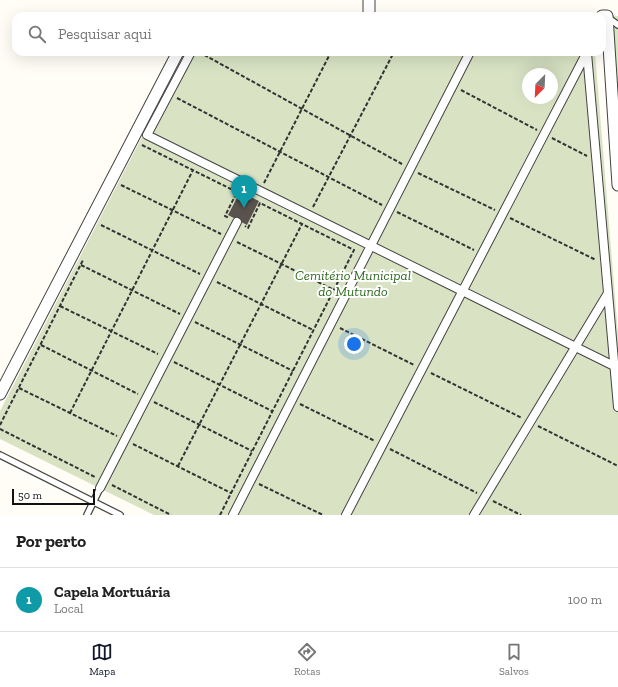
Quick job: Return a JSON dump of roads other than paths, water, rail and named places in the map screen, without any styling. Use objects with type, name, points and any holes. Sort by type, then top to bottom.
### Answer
[{"type":"street","points":[[369,12],[370,0]]},
{"type":"street","points":[[606,40],[618,185]]},
{"type":"street","points":[[0,394],[176,56]]},
{"type":"street","points":[[189,56],[147,136],[614,366]]},
{"type":"street","points":[[233,515],[468,56]]},
{"type":"street","points":[[346,515],[585,56]]},
{"type":"street","points":[[587,56],[618,407]]},
{"type":"street","points":[[102,485],[237,222]]},
{"type":"street","points":[[474,515],[608,293]]},
{"type":"lane","points":[[606,17],[618,25]]},
{"type":"lane","points":[[0,455],[120,515]]},
{"type":"lane","points":[[87,515],[102,485]]},
{"type":"place","name":"Capela Mortuária","points":[[244,208]]},
{"type":"park label","name":"Cemitério Municipal do Mutundo","points":[[353,284]]}]
